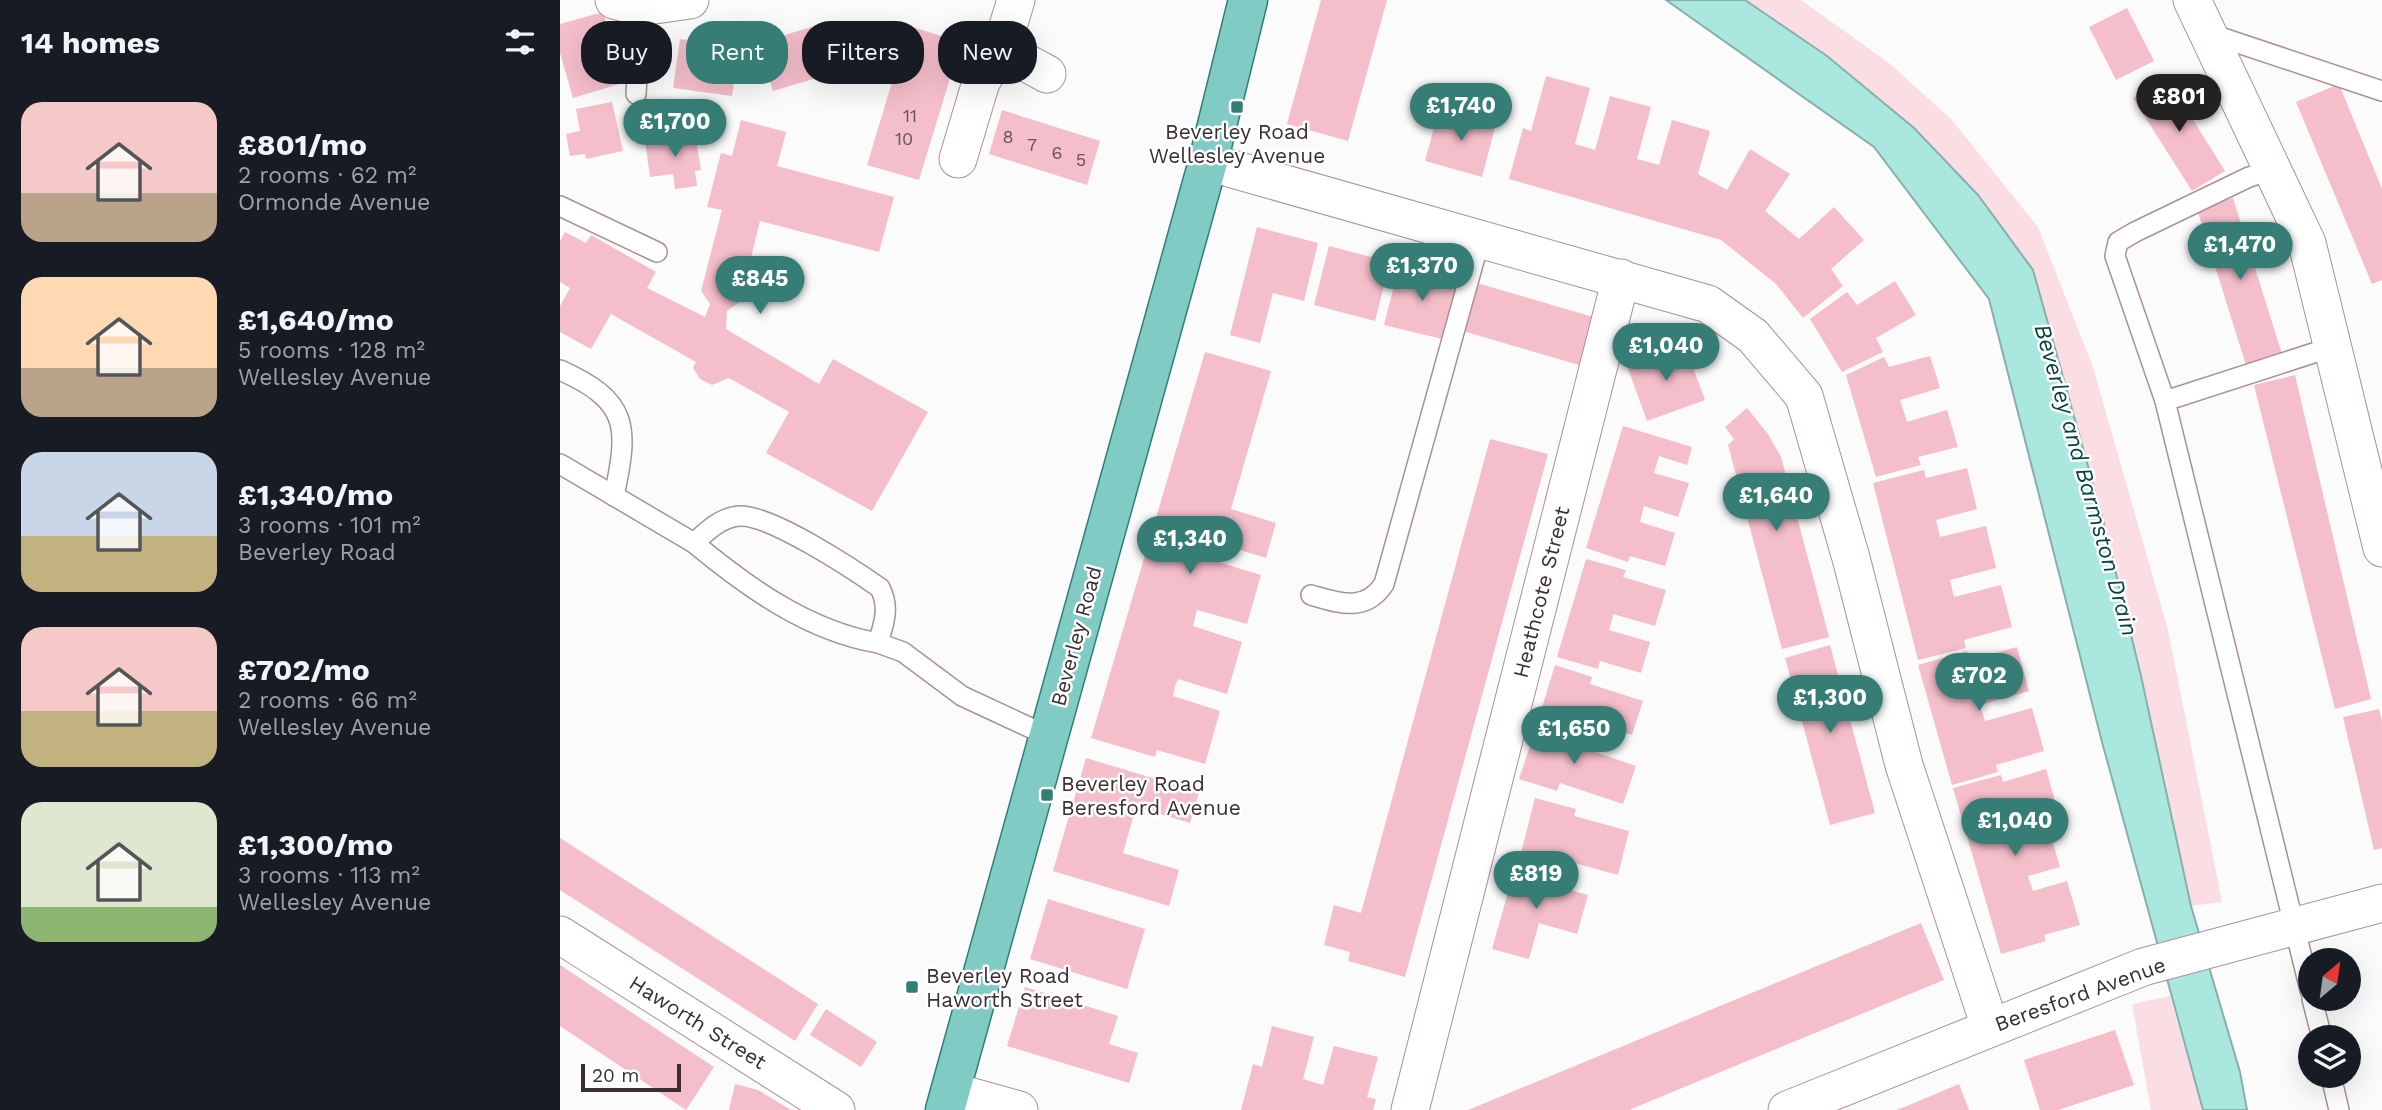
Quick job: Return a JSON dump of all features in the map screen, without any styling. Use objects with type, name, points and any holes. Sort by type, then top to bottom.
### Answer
[{"type":"main road","name":"Beverley Road","points":[[948,1100],[1208,162],[1248,0]]},
{"type":"street","points":[[627,4],[690,0]]},
{"type":"street","points":[[1010,21],[1016,0]]},
{"type":"street","points":[[2192,0],[2307,243],[2382,548]]},
{"type":"street","points":[[1037,69],[1046,74]]},
{"type":"street","points":[[958,159],[980,84]]},
{"type":"street","points":[[1208,162],[1708,304],[1753,336],[1804,396],[1851,558],[1904,765],[1990,1027]]},
{"type":"street","name":"Heathcote Street","points":[[1410,1110],[1621,278]]},
{"type":"street","name":"Beresford Avenue","points":[[1787,1110],[2143,967],[2382,903]]},
{"type":"street","name":"Haworth Street","points":[[560,934],[836,1110]]},
{"type":"street","points":[[948,1100],[1019,1110]]},
{"type":"lane","points":[[627,4],[636,94]]},
{"type":"lane","points":[[2207,32],[2382,91]]},
{"type":"lane","points":[[2272,170],[2249,177],[2135,232],[2115,246],[2115,256],[2165,401],[2300,948]]},
{"type":"lane","points":[[560,206],[657,252]]},
{"type":"lane","points":[[1311,595],[1346,605],[1360,604],[1378,593],[1384,584],[1480,239]]},
{"type":"lane","points":[[2165,401],[2332,347]]},
{"type":"lane","points":[[560,370],[603,393],[619,417],[621,456],[614,496]]},
{"type":"lane","points":[[560,464],[694,543],[740,581],[791,611],[855,639],[878,643],[903,652],[962,696],[1048,736]]},
{"type":"lane","points":[[694,543],[721,521],[737,516],[767,521],[880,588],[886,601],[886,617],[878,643]]},
{"type":"lane","points":[[2334,1088],[2339,1110]]},
{"type":"shaded area","points":[[1745,0],[1801,0],[1889,63],[1951,119],[2038,227],[2093,367],[2168,630],[2222,902],[2191,906],[2141,676],[2102,516],[2033,270],[1978,195],[1914,128],[1827,56]]},
{"type":"shaded area","points":[[2170,996],[2203,1110],[2151,1110],[2132,1004]]},
{"type":"water","name":"Beverley and Barmston Drain","points":[[1666,0],[1745,0],[1827,56],[1914,128],[1978,195],[2033,270],[2102,516],[2141,676],[2191,906],[2240,1072],[2247,1110],[2203,1110],[2102,742],[1989,299],[1874,147]]},
{"type":"building","points":[[1321,0],[1387,0],[1348,141],[1287,124]]},
{"type":"building","points":[[2127,8],[2154,61],[2116,80],[2089,27]]},
{"type":"building","points":[[603,12],[606,21],[581,21],[581,84],[620,84],[573,98],[560,53],[560,24]]},
{"type":"building","points":[[802,30],[802,82],[773,91],[771,84],[788,84],[788,34]]},
{"type":"building","points":[[924,31],[938,35],[938,84],[948,84],[919,180],[867,165],[891,84],[924,84]]},
{"type":"building","points":[[680,39],[686,40],[686,84],[734,84],[732,96],[673,88]]},
{"type":"building","points":[[1546,76],[1590,88],[1575,144],[1595,150],[1610,96],[1651,107],[1637,159],[1659,165],[1672,120],[1710,131],[1698,174],[1727,190],[1750,149],[1790,174],[1765,211],[1799,239],[1834,207],[1864,240],[1831,269],[1843,286],[1803,318],[1776,284],[1721,240],[1509,179],[1523,128],[1531,131]]},
{"type":"building","points":[[2167,78],[2225,171],[2192,191],[2133,98]]},
{"type":"building","points":[[2339,84],[2382,189],[2382,280],[2372,284],[2296,102]]},
{"type":"building","points":[[612,102],[623,151],[586,159],[585,154],[570,156],[566,134],[580,131],[576,109]]},
{"type":"building","points":[[1439,109],[1496,124],[1482,177],[1425,161]]},
{"type":"building","points":[[1002,110],[1100,141],[1087,185],[989,154]]},
{"type":"building","points":[[741,120],[786,132],[777,166],[894,197],[879,252],[760,221],[740,302],[727,311],[726,329],[819,384],[833,359],[928,412],[872,511],[766,453],[789,412],[729,378],[712,385],[700,379],[693,368],[696,362],[611,314],[591,349],[560,332],[560,306],[570,288],[560,282],[560,241],[565,232],[586,243],[591,235],[656,272],[647,288],[705,317],[710,304],[701,291],[722,210],[707,207],[721,153],[732,156]]},
{"type":"building","points":[[695,133],[701,170],[695,171],[697,186],[675,189],[673,174],[650,177],[645,140]]},
{"type":"building","points":[[2233,198],[2282,354],[2246,365],[2197,209]]},
{"type":"building","points":[[1257,227],[1318,243],[1304,301],[1273,293],[1260,343],[1230,335]]},
{"type":"building","points":[[1329,246],[1390,262],[1375,321],[1314,305]]},
{"type":"building","points":[[1399,266],[1461,282],[1446,340],[1384,325]]},
{"type":"building","points":[[1895,281],[1916,315],[1876,338],[1883,352],[1842,372],[1810,319],[1847,292],[1857,305]]},
{"type":"building","points":[[1477,283],[1593,317],[1579,365],[1463,331]]},
{"type":"building","points":[[1685,346],[1705,400],[1647,421],[1627,366]]},
{"type":"building","points":[[1205,352],[1271,371],[1231,509],[1276,523],[1266,558],[1217,543],[1212,560],[1261,575],[1247,624],[1197,610],[1193,626],[1242,642],[1227,694],[1178,679],[1175,686],[1173,696],[1220,711],[1205,764],[1157,750],[1155,757],[1091,738]]},
{"type":"building","points":[[1930,356],[1940,388],[1900,400],[1907,422],[1947,410],[1958,447],[1918,457],[1921,465],[1876,477],[1846,375],[1884,357],[1889,367]]},
{"type":"building","points":[[2295,375],[2371,699],[2335,709],[2254,385]]},
{"type":"building","points":[[1747,408],[1768,434],[1781,457],[1829,637],[1782,649],[1728,445],[1734,439],[1725,427]]},
{"type":"building","points":[[1623,426],[1692,447],[1687,465],[1659,456],[1654,473],[1689,483],[1678,517],[1644,506],[1640,522],[1675,533],[1665,566],[1630,556],[1628,562],[1586,548]]},
{"type":"building","points":[[1490,439],[1548,454],[1405,977],[1348,961],[1350,952],[1324,945],[1334,905],[1361,913]]},
{"type":"building","points":[[1967,468],[1977,509],[1936,520],[1940,537],[1986,526],[1996,568],[1950,580],[1954,597],[2001,585],[2012,627],[1964,640],[1966,648],[1918,660],[1873,483],[1924,470],[1926,478]]},
{"type":"building","points":[[1586,559],[1626,570],[1623,577],[1666,590],[1655,626],[1613,614],[1609,630],[1650,642],[1641,673],[1600,661],[1598,669],[1557,657]]},
{"type":"building","points":[[1830,645],[1875,813],[1830,825],[1785,658]]},
{"type":"building","points":[[2017,647],[2029,691],[1980,705],[1985,721],[2032,708],[2044,751],[1996,765],[1998,772],[1952,785],[1918,665],[1967,651],[1970,660]]},
{"type":"building","points":[[1555,665],[1592,677],[1590,684],[1643,701],[1632,735],[1581,719],[1579,726],[1540,714]]},
{"type":"building","points":[[2379,709],[2382,722],[2382,848],[2374,850],[2343,717]]},
{"type":"building","points":[[1538,722],[1575,734],[1572,744],[1636,766],[1623,804],[1560,783],[1557,791],[1519,779]]},
{"type":"building","points":[[1086,758],[1199,792],[1190,823],[1136,807],[1123,853],[1179,870],[1169,906],[1053,871]]},
{"type":"building","points":[[2046,769],[2058,811],[2014,824],[2018,839],[2049,829],[2060,867],[2028,876],[2033,891],[2067,881],[2080,925],[2044,935],[2046,941],[2001,954],[1953,788],[2001,775],[2003,782]]},
{"type":"building","points":[[1535,798],[1576,809],[1574,816],[1629,831],[1618,875],[1563,860],[1561,868],[1520,857]]},
{"type":"building","points":[[560,838],[818,1004],[795,1041],[560,890]]},
{"type":"building","points":[[1516,864],[1555,875],[1552,885],[1588,895],[1577,934],[1539,923],[1529,959],[1492,949]]},
{"type":"building","points":[[1048,899],[1145,929],[1127,989],[1030,959]]},
{"type":"building","points":[[1921,923],[1944,980],[1629,1110],[1468,1110]]},
{"type":"building","points":[[560,965],[714,1067],[686,1110],[560,1026]]},
{"type":"building","points":[[1025,987],[1118,1016],[1109,1044],[1138,1053],[1129,1083],[1007,1046]]},
{"type":"building","points":[[826,1009],[877,1042],[861,1067],[810,1035]]},
{"type":"building","points":[[1272,1026],[1314,1037],[1303,1079],[1323,1085],[1334,1046],[1378,1057],[1367,1097],[1376,1099],[1373,1110],[1241,1110],[1253,1064],[1262,1067]]},
{"type":"building","points":[[2115,1030],[2134,1085],[2058,1110],[2040,1110],[2024,1060]]},
{"type":"building","points":[[735,1084],[758,1090],[791,1110],[729,1110]]},
{"type":"building","points":[[1959,1084],[1969,1110],[1896,1110],[1907,1106]]},
{"type":"place","name":"Beverley Road Wellesley Avenue","points":[[1237,107]]},
{"type":"place","name":"Beverley Road Beresford Avenue","points":[[1047,795]]},
{"type":"place","name":"Beverley Road Haworth Street","points":[[912,987]]}]
